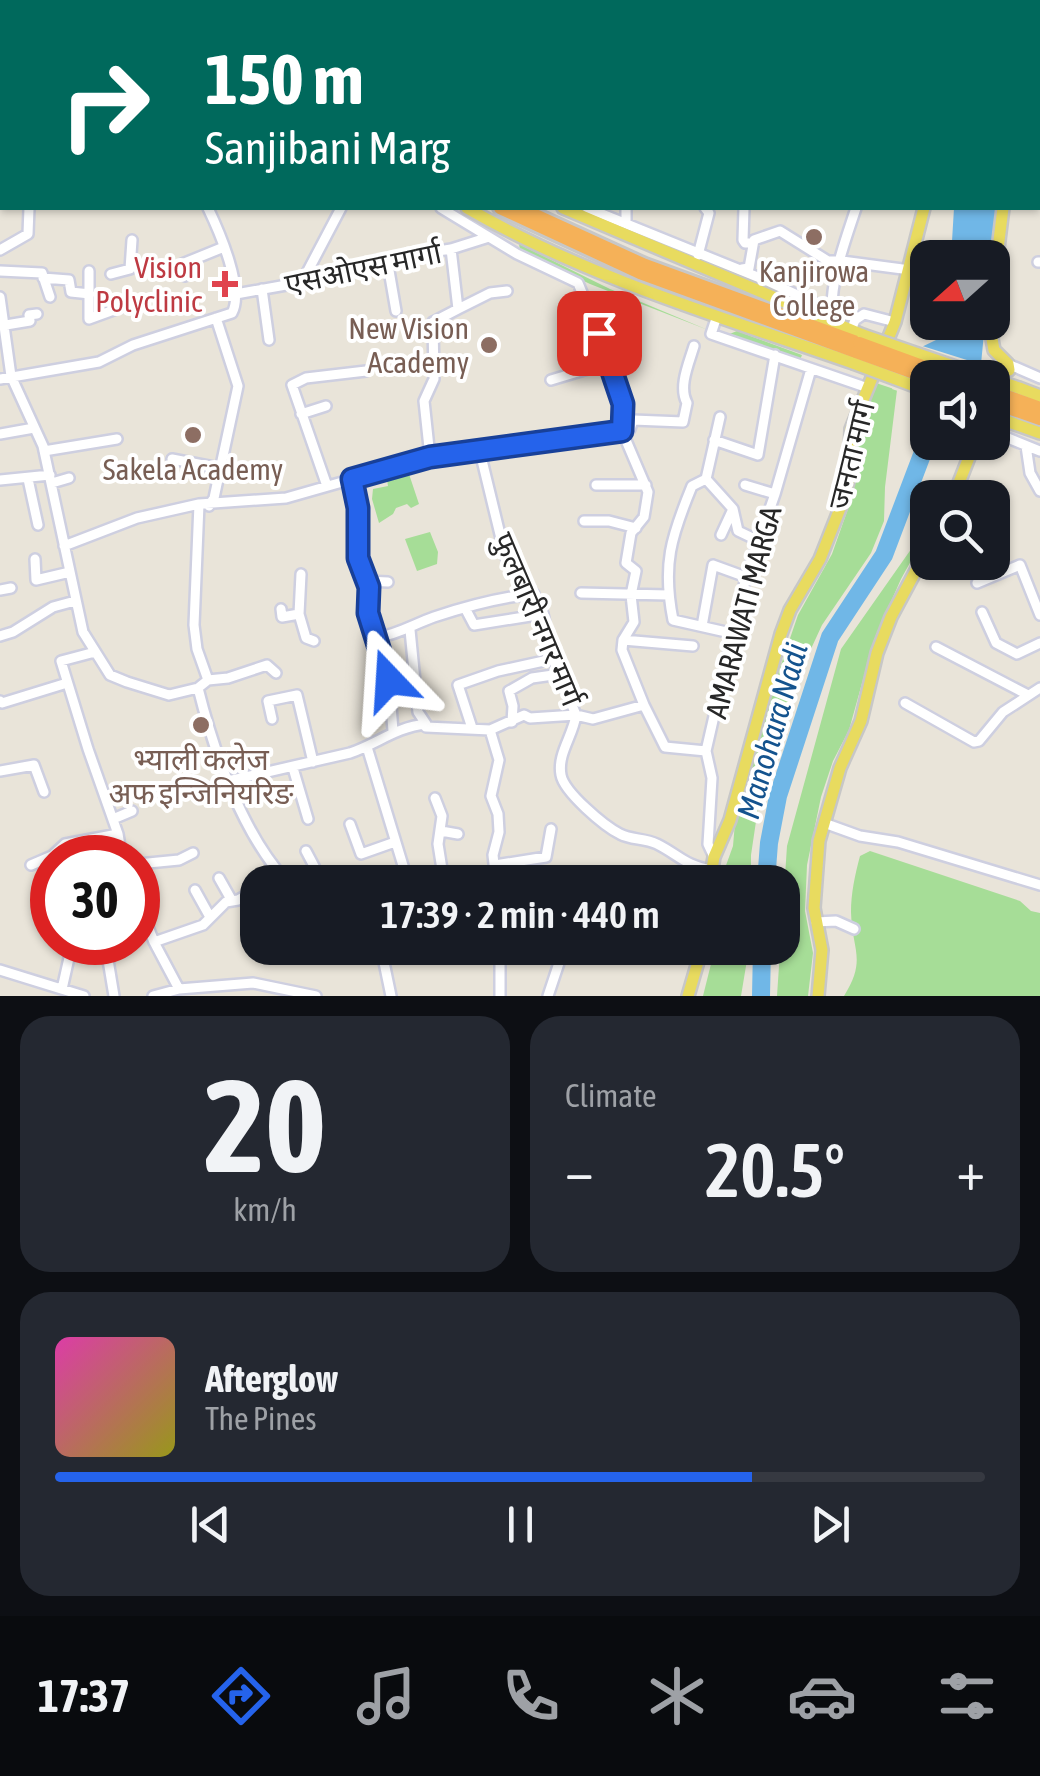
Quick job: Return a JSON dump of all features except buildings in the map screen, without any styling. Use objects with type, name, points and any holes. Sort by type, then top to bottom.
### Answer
[{"type":"highway","points":[[504,210],[615,263],[910,363]]},
{"type":"highway","points":[[524,210],[645,265],[856,345],[910,370]]},
{"type":"highway","points":[[1010,406],[1040,408]]},
{"type":"highway","points":[[1010,407],[1040,419]]},
{"type":"main road","points":[[470,210],[548,252],[653,295],[717,316],[917,360]]},
{"type":"main road","points":[[567,210],[833,317],[856,345],[910,380]]},
{"type":"main road","name":"जनता मार्ग","points":[[917,240],[924,210]]},
{"type":"main road","points":[[999,240],[1003,210]]},
{"type":"main road","name":"जनता मार्ग","points":[[714,865],[790,610],[820,560],[841,506],[849,478],[851,429],[895,322],[910,270]]},
{"type":"main road","points":[[1010,405],[1040,396]]},
{"type":"main road","points":[[1010,408],[1040,433]]},
{"type":"main road","points":[[818,996],[822,950],[816,922],[816,862],[824,822],[840,768],[861,721],[884,636],[912,580]]},
{"type":"main road","points":[[688,996],[697,965]]},
{"type":"street","points":[[0,250],[28,234],[29,210]]},
{"type":"street","points":[[6,377],[98,362],[133,345],[232,313],[236,294],[224,247],[209,210]]},
{"type":"street","points":[[302,282],[340,210]]},
{"type":"street","points":[[444,210],[489,238],[578,283],[611,362],[623,404],[622,431],[648,492],[644,518],[631,533],[626,563],[636,571],[631,595],[635,616],[623,640],[625,659],[665,747],[706,752]]},
{"type":"street","points":[[592,210],[741,269],[833,317],[841,261],[855,210]]},
{"type":"street","points":[[626,210],[626,224]]},
{"type":"street","points":[[698,254],[707,210]]},
{"type":"street","points":[[744,210],[744,243],[780,231],[828,261],[910,270]]},
{"type":"street","name":"एसओएस मार्गा","points":[[236,294],[489,238]]},
{"type":"street","points":[[111,274],[130,269],[132,240]]},
{"type":"street","points":[[741,269],[749,268],[753,242]]},
{"type":"street","points":[[186,276],[182,264],[224,247]]},
{"type":"street","points":[[452,249],[458,309]]},
{"type":"street","points":[[387,259],[396,311]]},
{"type":"street","points":[[0,271],[42,273],[50,297]]},
{"type":"street","points":[[89,271],[90,319],[122,307]]},
{"type":"street","points":[[43,278],[69,280],[70,292],[90,294]]},
{"type":"street","points":[[262,289],[268,340]]},
{"type":"street","points":[[430,457],[424,401],[434,379],[433,322],[490,294],[508,291]]},
{"type":"street","points":[[0,297],[6,325],[6,377],[44,452],[83,632],[110,675],[170,695],[198,688],[208,680],[267,665],[276,673]]},
{"type":"street","points":[[6,325],[30,322],[29,315],[37,314]]},
{"type":"street","points":[[856,345],[854,320],[864,314],[895,322]]},
{"type":"street","points":[[717,316],[711,334],[868,388]]},
{"type":"street","points":[[208,680],[197,649],[192,602],[204,505],[214,498],[238,386],[216,318]]},
{"type":"street","points":[[64,546],[137,518],[204,505],[286,498],[430,457],[622,431],[630,428],[633,420],[683,422],[687,402],[683,396],[694,346]]},
{"type":"street","points":[[714,440],[758,455],[775,355]]},
{"type":"street","points":[[551,380],[611,362]]},
{"type":"street","points":[[1010,368],[1040,378]]},
{"type":"street","name":"AMARAWATI MARGA","points":[[711,865],[708,844],[712,778],[706,752],[746,577],[811,369]]},
{"type":"street","points":[[327,486],[292,385],[306,378],[366,371]]},
{"type":"street","points":[[301,414],[326,406]]},
{"type":"street","points":[[720,418],[706,478],[692,486],[676,526],[666,561],[668,595],[672,620],[735,634]]},
{"type":"street","points":[[0,434],[34,428]]},
{"type":"street","points":[[44,452],[117,439]]},
{"type":"street","points":[[1010,439],[1040,452]]},
{"type":"street","points":[[1026,446],[1030,473],[1040,490]]},
{"type":"street","name":"फुलबारी नगर मार्ग","points":[[480,452],[505,555],[534,594],[553,659],[576,716],[594,719],[644,704]]},
{"type":"street","points":[[172,460],[218,468]]},
{"type":"street","points":[[0,480],[69,478]]},
{"type":"street","points":[[706,478],[733,510],[738,531],[759,541]]},
{"type":"street","points":[[352,479],[358,508],[358,558],[369,587],[368,613],[389,680],[394,731]]},
{"type":"street","points":[[28,480],[38,525]]},
{"type":"street","points":[[596,485],[646,485]]},
{"type":"street","points":[[745,485],[775,494]]},
{"type":"street","points":[[721,535],[733,510]]},
{"type":"street","points":[[584,521],[610,521],[636,528]]},
{"type":"street","points":[[36,559],[36,580],[70,572]]},
{"type":"street","points":[[702,626],[713,565],[746,577]]},
{"type":"street","points":[[977,584],[1020,565],[1040,615]]},
{"type":"street","points":[[301,574],[299,614],[306,638],[314,640]]},
{"type":"street","points":[[366,582],[388,582]]},
{"type":"street","points":[[581,592],[668,595]]},
{"type":"street","points":[[378,638],[491,599],[534,594]]},
{"type":"street","points":[[0,636],[54,608],[75,602]]},
{"type":"street","points":[[466,608],[474,625],[542,614]]},
{"type":"street","points":[[281,609],[282,617],[299,614]]},
{"type":"street","points":[[982,612],[996,643],[1016,654],[1040,643]]},
{"type":"street","points":[[410,630],[418,712],[426,728],[490,730],[524,715],[576,716],[560,763],[561,778],[569,792],[621,835],[641,836],[694,865]]},
{"type":"street","points":[[623,640],[693,646]]},
{"type":"street","points":[[936,647],[1028,695]]},
{"type":"street","points":[[95,652],[61,660],[118,834],[113,835]]},
{"type":"street","points":[[472,728],[458,685],[553,659]]},
{"type":"street","points":[[512,722],[510,691],[532,678],[560,674]]},
{"type":"street","points":[[0,701],[67,683]]},
{"type":"street","points":[[198,688],[228,781],[254,837],[273,865]]},
{"type":"street","points":[[906,703],[974,742],[1003,712],[1040,688]]},
{"type":"street","points":[[272,719],[268,701],[297,695],[313,762]]},
{"type":"street","points":[[228,781],[367,748],[394,731],[426,724]]},
{"type":"street","points":[[490,730],[500,760],[491,796],[499,832],[494,865],[546,857],[550,830]]},
{"type":"street","points":[[367,748],[402,865]]},
{"type":"street","points":[[0,771],[34,764],[44,792]]},
{"type":"street","points":[[293,768],[308,819]]},
{"type":"street","points":[[435,798],[442,816],[438,844],[441,865]]},
{"type":"street","points":[[113,819],[132,811]]},
{"type":"street","points":[[824,822],[860,836],[898,842],[1040,885]]},
{"type":"street","points":[[350,824],[361,854],[395,842]]},
{"type":"street","points":[[441,831],[458,834]]},
{"type":"street","points":[[306,851],[313,865]]},
{"type":"street","points":[[160,862],[179,860],[193,853]]},
{"type":"street","points":[[219,878],[232,901]]},
{"type":"street","points":[[195,890],[210,917]]},
{"type":"street","points":[[160,940],[203,925],[226,902],[240,898]]},
{"type":"street","points":[[816,922],[836,921],[854,929]]},
{"type":"street","points":[[160,958],[173,992]]},
{"type":"street","points":[[62,989],[67,965]]},
{"type":"street","points":[[108,965],[114,996]]},
{"type":"street","points":[[386,965],[395,996]]},
{"type":"street","points":[[500,965],[500,996]]},
{"type":"street","points":[[548,996],[558,965]]},
{"type":"street","points":[[0,970],[84,996]]},
{"type":"street","points":[[153,996],[254,983],[316,996]]},
{"type":"green space","points":[[519,244],[610,289],[708,330],[590,284],[520,250]]},
{"type":"green space","points":[[737,331],[802,355],[800,360],[727,335]]},
{"type":"green space","points":[[873,382],[897,390],[884,521],[871,553],[822,625],[798,677],[758,808],[751,865],[726,865],[733,846],[736,811],[774,685],[798,615],[832,554],[849,506],[859,434]]},
{"type":"green space","points":[[408,471],[419,504],[396,508],[379,523],[373,489],[388,486],[386,474]]},
{"type":"green space","points":[[430,532],[438,552],[437,564],[417,571],[405,539]]},
{"type":"green space","points":[[910,551],[910,563],[874,640],[849,730],[821,797],[807,865],[805,911],[813,953],[808,996],[777,996],[779,965],[800,965],[800,865],[786,865],[787,846],[841,649]]},
{"type":"green space","points":[[870,851],[1020,901],[1040,913],[1040,996],[844,996],[857,963],[851,912],[854,884],[860,856]]},
{"type":"green space","points":[[711,965],[746,965],[741,996],[703,996]]},
{"type":"water","points":[[954,210],[998,210],[994,240],[952,240]]},
{"type":"water","points":[[936,340],[983,340],[981,360],[912,360],[909,353]]},
{"type":"pier","points":[[916,344],[967,360],[910,360],[910,395],[892,389],[905,351]]},
{"type":"waterway","name":"Manohara Nadi","points":[[767,865],[778,796],[830,637],[884,555],[920,460]]},
{"type":"waterway","name":"Manohara Nadi","points":[[761,996],[762,965]]},
{"type":"place","name":"Kanjirowa College","points":[[814,237]]},
{"type":"place","name":"Vision Polyclinic","points":[[225,284]]},
{"type":"place","name":"New Vision Academy","points":[[489,345]]},
{"type":"place","name":"Sakela Academy","points":[[193,435]]},
{"type":"place","name":"भ्याली कलेज अफ इन्जिनियरिङ","points":[[201,725]]},
{"type":"route","points":[[389,680],[366,603],[369,587],[358,558],[358,508],[352,479],[430,457],[622,431],[623,404],[599,333]]}]
